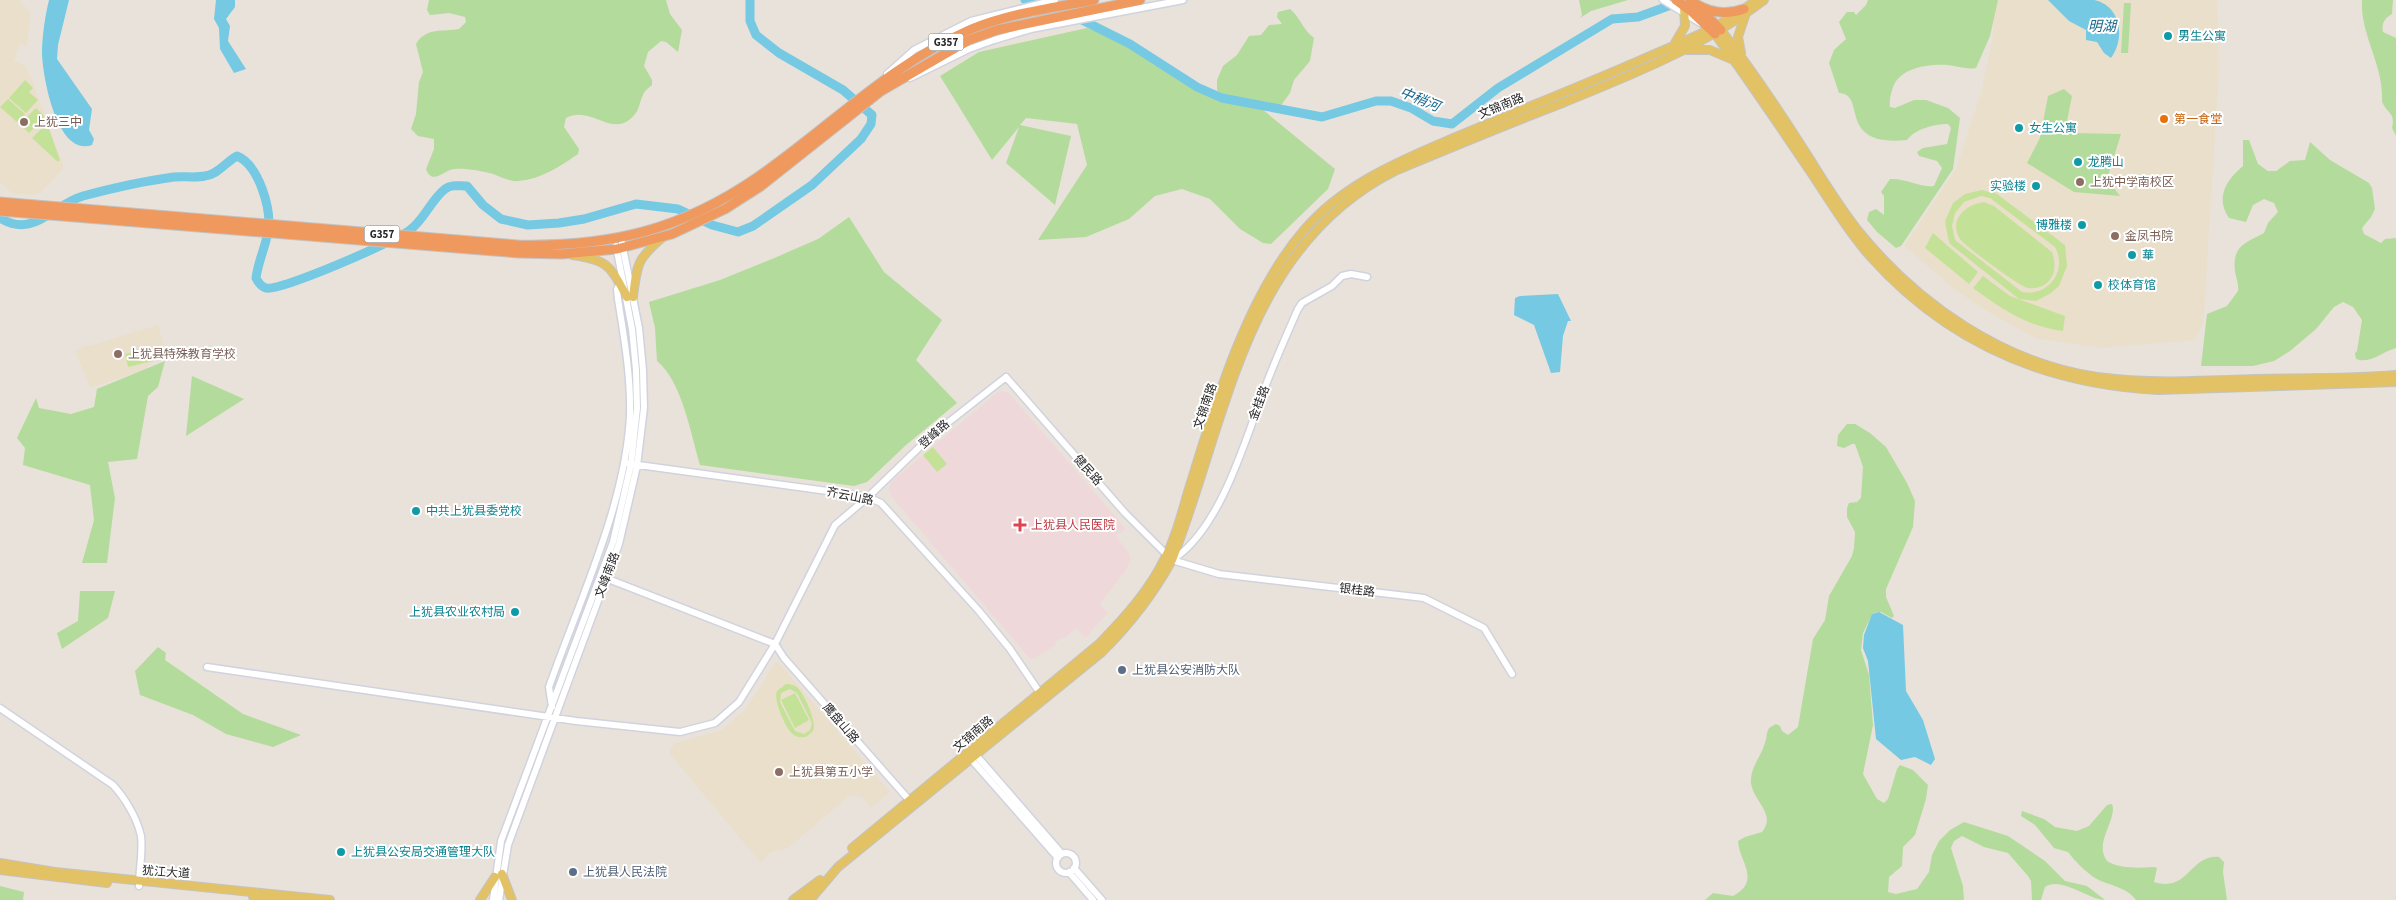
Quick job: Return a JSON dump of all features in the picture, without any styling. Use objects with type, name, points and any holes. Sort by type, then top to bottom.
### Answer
[{"type":"highway","name":"G357","points":[[0,211],[134,218],[562,254],[667,236],[725,209],[761,186],[840,118],[933,49],[969,30],[1024,10],[1094,0]]},
{"type":"highway","name":"G357","points":[[878,88],[969,40],[997,30],[1028,22],[1108,11],[1140,0]]},
{"type":"highway","points":[[1676,0],[1694,7],[1728,13],[1745,12]]},
{"type":"highway","points":[[1694,7],[1716,30]]},
{"type":"highway","name":"G357","points":[[518,249],[565,245],[619,244],[670,224],[713,204],[758,177],[840,118]]},
{"type":"highway","name":"G357","points":[[0,202],[134,218]]},
{"type":"main road","points":[[1744,60],[1738,37],[1740,27],[1745,12],[1756,0]]},
{"type":"main road","points":[[1716,30],[1764,0]]},
{"type":"main road","points":[[1665,50],[1676,42],[1682,34],[1694,7]]},
{"type":"main road","points":[[1716,30],[1744,60],[1848,216],[1874,248],[1891,267],[1933,304],[1983,337],[2022,355],[2065,370],[2129,380],[2188,381],[2396,375]]},
{"type":"main road","points":[[1716,30],[1735,62],[1868,254],[1904,291],[1927,309],[1956,330],[2009,359],[2062,377],[2124,388],[2158,390],[2396,382]]},
{"type":"main road","name":"文锦南路","points":[[1170,558],[1212,418],[1248,320],[1274,272],[1304,230],[1347,192],[1390,165],[1716,30]]},
{"type":"main road","name":"文锦南路","points":[[810,900],[838,867],[974,757],[1100,643],[1126,617],[1170,558],[1184,531],[1219,420],[1256,323],[1281,274],[1311,236],[1329,217],[1367,187],[1395,171],[1622,79],[1676,54],[1716,30]]},
{"type":"main road","points":[[1676,54],[1689,50],[1710,50],[1735,62]]},
{"type":"main road","points":[[630,297],[637,266],[642,256],[667,236]]},
{"type":"main road","points":[[562,254],[600,261],[610,267],[630,297]]},
{"type":"main road","name":"文锦南路","points":[[804,900],[834,863],[1042,696]]},
{"type":"main road","name":"犹江大道","points":[[0,863],[139,884],[330,900]]},
{"type":"main road","name":"犹江大道","points":[[0,870],[279,900]]},
{"type":"main road","points":[[480,900],[499,875],[512,900]]},
{"type":"main road","points":[[793,900],[820,880]]},
{"type":"street","points":[[1024,10],[1055,0]]},
{"type":"street","points":[[878,88],[929,70],[969,49],[1031,29],[1055,25],[1108,11],[1183,0]]},
{"type":"street","points":[[1663,0],[1694,7],[1716,30]]},
{"type":"street","points":[[552,708],[549,687],[631,464],[629,392],[625,344],[617,289],[621,281],[619,244]]},
{"type":"street","name":"文峰南路","points":[[552,717],[552,708],[619,544],[631,464],[637,408],[630,297],[619,244]]},
{"type":"street","name":"金桂路","points":[[1170,558],[1186,551],[1222,499],[1279,349],[1298,308],[1342,276],[1351,274],[1367,277]]},
{"type":"street","name":"健民路","points":[[1006,377],[1125,513],[1170,558]]},
{"type":"street","name":"登峰路","points":[[207,667],[552,717],[680,732],[715,723],[739,702],[775,644],[835,525],[868,497],[931,436],[1006,377]]},
{"type":"street","name":"齐云山路","points":[[631,464],[868,497],[881,503],[979,611],[1010,649],[1042,696]]},
{"type":"street","name":"银桂路","points":[[1170,558],[1219,574],[1424,598],[1484,628],[1512,674]]},
{"type":"street","points":[[604,577],[775,644]]},
{"type":"street","name":"文峰南路","points":[[499,900],[501,841],[552,717],[604,577]]},
{"type":"street","name":"鹰盘山路","points":[[775,644],[784,658],[910,801]]},
{"type":"street","points":[[0,708],[112,785],[119,792],[138,825],[141,837],[139,884]]},
{"type":"street","points":[[974,757],[1060,856]]},
{"type":"street","points":[[1060,856],[1069,854],[1074,857],[1072,870],[1093,900]]},
{"type":"street","points":[[1060,856],[1056,864],[1059,870],[1072,870],[1102,900]]},
{"type":"street","name":"文峰南路","points":[[493,900],[499,875]]},
{"type":"shaded area","name":"上犹三中","points":[[0,0],[19,0],[30,12],[27,46],[20,44],[14,61],[25,65],[30,75],[64,168],[40,193],[33,195],[13,194],[0,182]]},
{"type":"shaded area","name":"上犹中学南校区","points":[[1994,0],[2217,0],[2219,70],[2204,313],[2203,323],[2195,340],[2099,348],[2035,338],[1985,310],[1957,291],[1904,246],[1956,169],[1982,90],[1993,35]]},
{"type":"shaded area","name":"上犹县特殊教育学校","points":[[158,325],[164,347],[158,358],[144,370],[90,388],[75,350]]},
{"type":"shaded area","name":"上犹县人民医院","points":[[999,391],[1009,393],[1126,529],[1116,536],[1130,555],[1130,562],[1124,573],[1100,604],[1108,613],[1085,638],[1077,628],[1063,639],[1061,638],[1055,643],[1056,645],[1031,660],[892,497],[889,490],[891,482]]},
{"type":"shaded area","name":"上犹县第五小学","points":[[777,661],[890,792],[871,808],[862,797],[850,795],[788,848],[769,853],[761,863],[669,753],[674,744],[722,730],[745,710]]},
{"type":"green space","points":[[429,0],[666,0],[670,14],[682,30],[678,52],[666,42],[661,41],[648,52],[644,66],[652,80],[652,85],[642,97],[633,117],[622,124],[607,123],[583,115],[566,118],[564,127],[579,149],[578,154],[558,167],[535,178],[519,181],[463,169],[450,170],[435,177],[429,174],[426,169],[434,149],[434,139],[418,136],[411,129],[416,114],[419,82],[423,72],[416,44],[425,35],[435,31],[459,29],[466,22],[465,17],[449,13],[430,15],[427,10]]},
{"type":"green space","points":[[1579,0],[1628,0],[1591,11],[1580,18],[1582,15]]},
{"type":"green space","points":[[1868,0],[1998,0],[1990,36],[1976,68],[1948,65],[1924,66],[1902,75],[1893,87],[1890,107],[1895,108],[1914,100],[1926,100],[1948,108],[1960,118],[1953,169],[1901,246],[1896,248],[1877,232],[1867,220],[1869,212],[1876,209],[1884,215],[1884,196],[1881,192],[1890,179],[1924,186],[1934,186],[1942,168],[1937,161],[1919,156],[1917,152],[1923,148],[1947,144],[1951,128],[1948,124],[1931,126],[1920,130],[1907,140],[1885,140],[1870,136],[1861,128],[1852,102],[1847,96],[1839,93],[1829,63],[1834,50],[1846,39],[1839,22],[1847,12],[1854,12],[1856,15],[1866,5]]},
{"type":"green space","points":[[2362,0],[2393,0],[2392,14],[2384,21],[2383,32],[2396,38],[2396,136],[2392,128],[2392,115],[2382,101],[2382,88],[2362,13]]},
{"type":"green space","points":[[2124,3],[2131,3],[2128,53],[2121,53]]},
{"type":"green space","points":[[1290,9],[1314,38],[1310,61],[1294,80],[1290,93],[1279,108],[1221,96],[1217,90],[1217,80],[1223,66],[1237,55],[1249,36],[1261,35],[1269,25],[1282,24],[1277,17],[1278,12]]},
{"type":"green space","points":[[1087,28],[1130,44],[1197,87],[1222,98],[1257,105],[1335,169],[1328,189],[1271,244],[1263,243],[1240,229],[1210,199],[1182,189],[1155,196],[1129,219],[1086,237],[1038,240],[1087,165],[1077,124],[1026,118],[1020,125],[1071,136],[1055,205],[1006,163],[1019,127],[992,160],[940,76],[979,52]]},
{"type":"green space","points":[[25,80],[33,88],[29,92],[38,100],[26,113],[9,98]]},
{"type":"green space","points":[[2064,89],[2072,96],[2067,121],[2068,133],[2121,134],[2107,179],[2120,196],[2074,192],[2027,163],[2040,138],[2048,96]]},
{"type":"green space","points":[[8,99],[25,114],[17,122],[0,107]]},
{"type":"green space","points":[[36,108],[45,117],[29,133],[20,124]]},
{"type":"green space","points":[[47,123],[60,160],[58,162],[32,138]]},
{"type":"green space","points":[[2243,140],[2249,140],[2258,164],[2268,171],[2276,171],[2290,161],[2305,160],[2310,142],[2330,160],[2369,183],[2372,188],[2375,209],[2362,228],[2364,234],[2381,243],[2385,239],[2396,238],[2396,348],[2372,359],[2356,359],[2355,353],[2357,351],[2362,320],[2353,307],[2343,302],[2334,307],[2316,329],[2290,351],[2274,361],[2253,366],[2201,366],[2207,314],[2227,306],[2238,291],[2235,262],[2238,250],[2264,233],[2268,223],[2278,212],[2274,203],[2264,199],[2253,205],[2246,222],[2229,218],[2225,211],[2223,203],[2224,190],[2227,183],[2243,166]]},
{"type":"green space","points":[[1982,190],[1992,193],[1993,191],[2065,245],[2067,266],[2059,286],[2036,301],[2019,299],[1950,244],[1945,221],[1953,203],[1965,194]],"holes":[[[1981,196],[1990,198],[2055,247],[2059,265],[2057,273],[2047,286],[2040,290],[2022,292],[1955,240],[1952,226],[1955,213],[1964,202]]]},
{"type":"green space","points":[[1984,202],[1994,206],[2052,252],[2054,269],[2053,275],[2047,283],[2035,288],[2023,286],[1993,266],[1960,239],[1956,225],[1961,214],[1971,206]]},
{"type":"green space","points":[[849,217],[884,272],[942,320],[916,360],[957,403],[906,445],[867,482],[854,486],[700,465],[679,395],[666,370],[657,361],[655,328],[649,302],[720,280],[772,259],[818,239]]},
{"type":"green space","points":[[1933,233],[1978,272],[1969,284],[1925,248]]},
{"type":"green space","points":[[1983,276],[2010,296],[2065,316],[2063,331],[2026,321],[1994,303],[1973,288]]},
{"type":"green space","points":[[150,348],[153,361],[128,367],[125,354]]},
{"type":"green space","points":[[165,361],[158,387],[148,396],[137,459],[108,462],[115,498],[107,563],[82,563],[94,520],[90,485],[23,465],[25,448],[17,438],[36,398],[39,408],[71,414],[94,407],[97,389]]},
{"type":"green space","points":[[192,376],[244,399],[186,436]]},
{"type":"green space","points":[[1847,424],[1855,424],[1870,433],[1886,447],[1915,501],[1913,527],[1886,589],[1886,597],[1894,616],[1892,618],[1881,612],[1873,613],[1863,633],[1861,650],[1869,675],[1873,725],[1863,774],[1877,799],[1884,803],[1888,799],[1900,765],[1913,770],[1928,785],[1926,799],[1915,835],[1903,847],[1902,866],[1889,877],[1888,892],[1896,894],[1917,889],[1929,872],[1932,855],[1939,841],[1950,830],[1964,822],[2008,836],[2045,861],[2065,881],[2087,886],[2105,900],[2067,886],[2052,884],[2045,887],[2041,900],[2032,900],[2031,881],[2008,853],[1984,847],[1962,836],[1954,841],[1951,848],[1963,886],[1964,900],[1705,900],[1713,893],[1733,896],[1742,890],[1746,884],[1747,870],[1738,841],[1762,832],[1767,819],[1766,813],[1753,790],[1751,783],[1752,772],[1766,741],[1769,728],[1776,724],[1788,735],[1798,727],[1813,639],[1825,620],[1829,596],[1852,556],[1855,532],[1847,517],[1847,508],[1849,503],[1857,502],[1861,498],[1863,467],[1855,444],[1844,448],[1837,446],[1838,435]]},
{"type":"green space","points":[[933,447],[947,464],[937,472],[923,455]]},
{"type":"green space","points":[[80,591],[115,591],[108,618],[62,649],[57,633],[78,621]]},
{"type":"green space","points":[[158,647],[166,653],[165,660],[243,714],[301,735],[273,747],[226,734],[193,715],[140,695],[135,671]]},
{"type":"green space","points":[[788,684],[796,686],[801,692],[810,709],[814,727],[813,731],[806,737],[796,736],[787,727],[777,701],[777,691]],"holes":[[[790,689],[797,693],[812,723],[810,730],[804,734],[795,731],[780,702],[781,693]]]},
{"type":"green space","points":[[795,693],[809,720],[795,728],[781,700]]},
{"type":"green space","points":[[2112,804],[2112,817],[2103,847],[2103,854],[2107,861],[2123,867],[2157,868],[2154,882],[2166,884],[2182,878],[2202,861],[2219,857],[2224,862],[2223,872],[2227,900],[2136,900],[2121,888],[2092,876],[2068,852],[2054,848],[2035,825],[2021,816],[2022,811],[2044,819],[2055,827],[2077,831],[2089,826],[2107,805]]},
{"type":"green space","points":[[0,886],[24,892],[23,900],[0,900]]},
{"type":"water","points":[[49,0],[69,0],[58,45],[57,59],[92,109],[89,130],[94,139],[92,145],[80,146],[70,139],[61,128],[49,97],[42,54]]},
{"type":"water","points":[[216,0],[235,0],[235,7],[226,19],[230,26],[228,41],[246,69],[234,73],[220,49],[219,28],[214,19]]},
{"type":"water","name":"明湖","points":[[2048,0],[2094,0],[2103,3],[2110,9],[2118,24],[2119,33],[2118,42],[2111,58],[2104,53],[2097,42],[2086,40],[2086,30],[2069,21]]},
{"type":"water","points":[[1558,294],[1571,321],[1568,321],[1563,336],[1560,372],[1551,373],[1534,325],[1514,315],[1515,298],[1520,296]]},
{"type":"water","points":[[1879,612],[1903,625],[1906,691],[1923,720],[1935,759],[1931,765],[1915,757],[1901,760],[1876,739],[1868,661],[1863,648],[1864,635],[1872,614]]},
{"type":"waterway","points":[[0,218],[23,225],[33,223],[72,200],[83,196],[163,179],[209,175],[237,156],[245,161],[258,178],[266,201],[269,223],[268,232],[256,278],[266,288],[275,287],[314,274],[400,236],[415,226],[445,189],[453,186],[467,186],[483,205],[501,219],[528,225],[584,219],[636,204],[678,209],[712,225],[738,232],[753,226],[812,185],[861,139],[871,124],[872,115],[843,90],[779,53],[756,35],[750,21],[750,0]]},
{"type":"waterway","name":"中稍河","points":[[1025,0],[1068,13],[1130,44],[1197,87],[1222,98],[1322,117],[1376,101],[1391,101],[1411,108],[1433,121],[1452,124],[1498,88],[1612,19],[1638,17],[1685,0]]},
{"type":"place","name":"男生公寓","points":[[2168,36]]},
{"type":"place","name":"第一食堂","points":[[2164,119]]},
{"type":"place","name":"上犹三中","points":[[24,122]]},
{"type":"place","name":"女生公寓","points":[[2019,128]]},
{"type":"place","name":"龙腾山","points":[[2078,162]]},
{"type":"place","name":"上犹中学南校区","points":[[2080,182]]},
{"type":"place","name":"实验楼","points":[[2036,186]]},
{"type":"place","name":"博雅楼","points":[[2082,225]]},
{"type":"place","name":"金凤书院","points":[[2115,236]]},
{"type":"place","name":"華","points":[[2132,255]]},
{"type":"place","name":"校体育馆","points":[[2098,285]]},
{"type":"place","name":"上犹县特殊教育学校","points":[[118,354]]},
{"type":"place","name":"中共上犹县委党校","points":[[416,511]]},
{"type":"place","name":"上犹县人民医院","points":[[1020,525]]},
{"type":"place","name":"上犹县农业农村局","points":[[515,612]]},
{"type":"place","name":"上犹县公安消防大队","points":[[1122,670]]},
{"type":"place","name":"上犹县第五小学","points":[[779,772]]},
{"type":"place","name":"上犹县公安局交通管理大队","points":[[341,852]]},
{"type":"place","name":"上犹县人民法院","points":[[573,872]]}]
